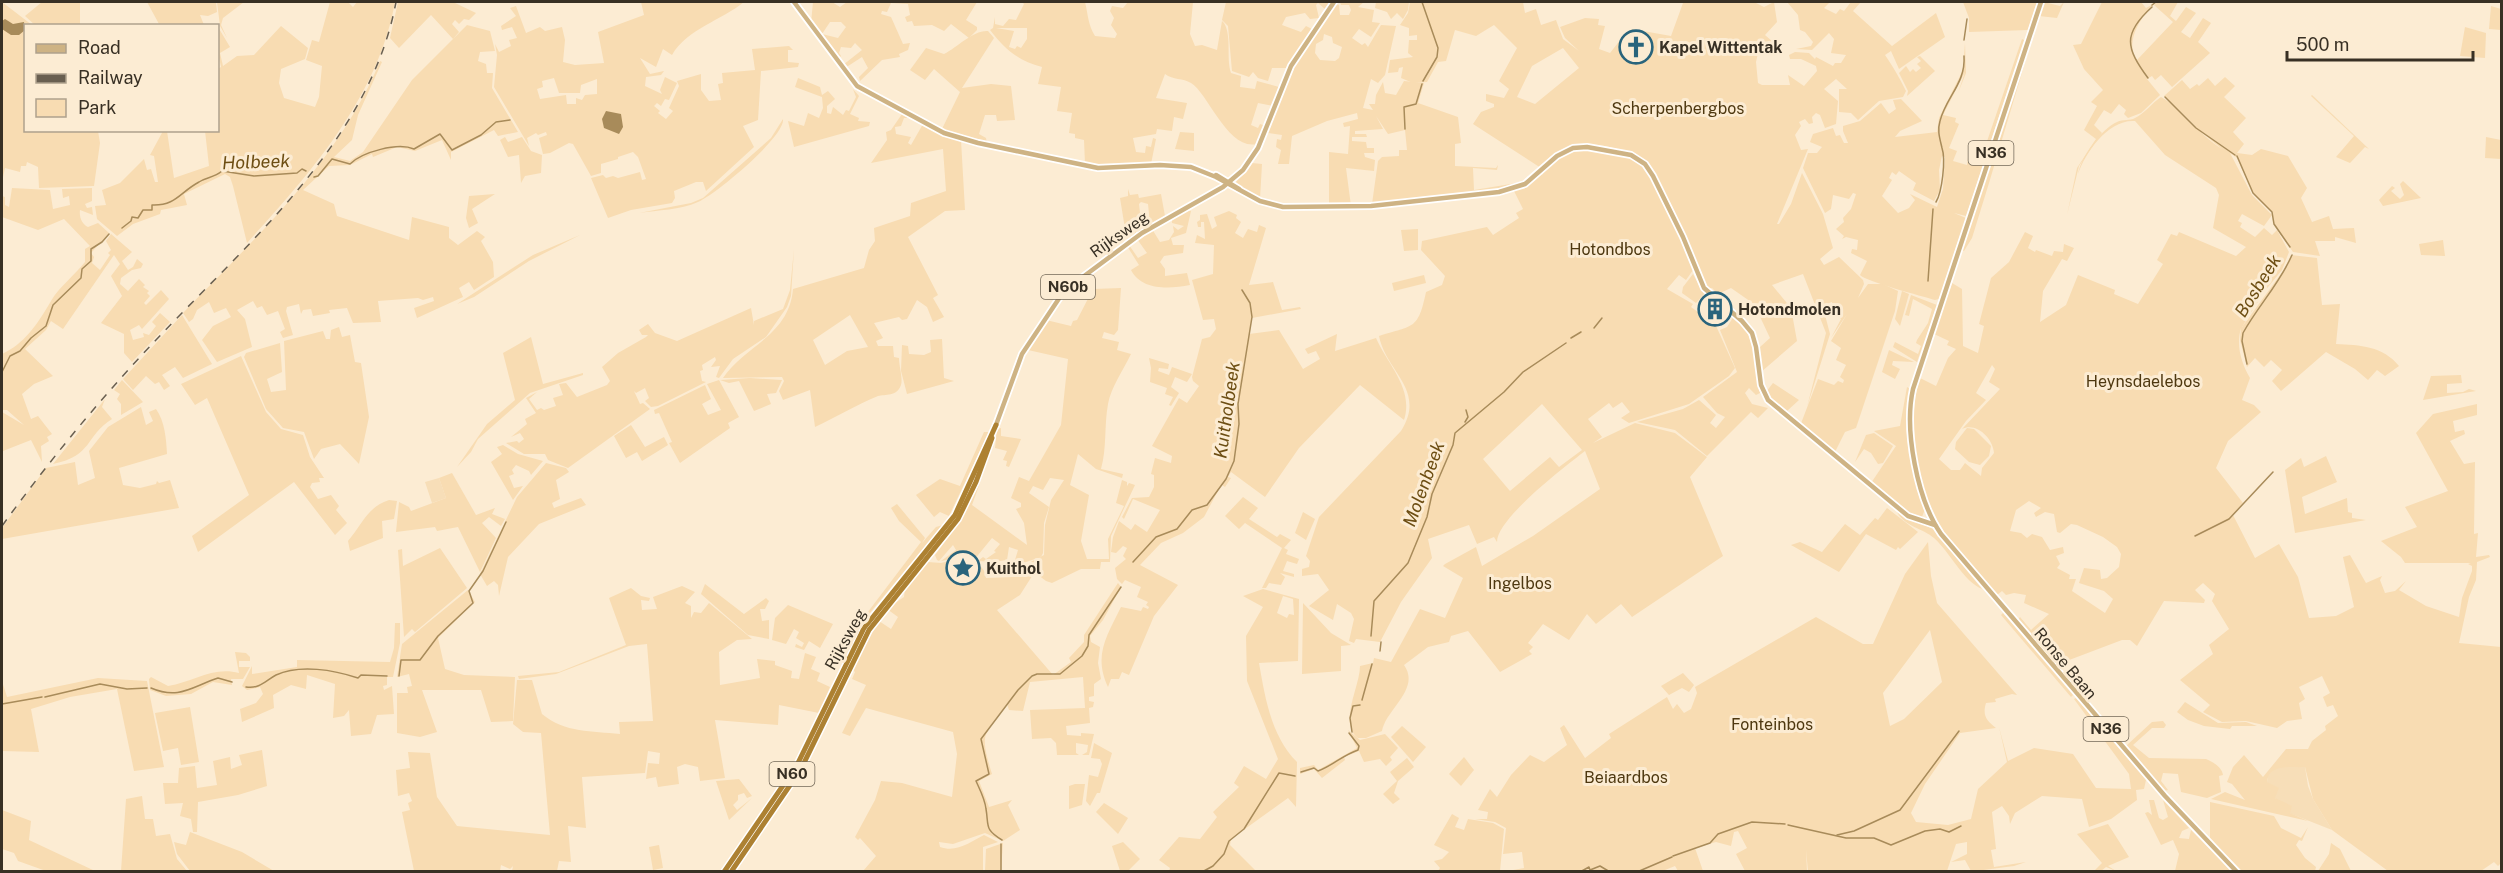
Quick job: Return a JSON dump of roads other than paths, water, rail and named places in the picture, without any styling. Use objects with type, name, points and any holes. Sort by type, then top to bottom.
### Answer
[{"type":"highway","name":"Rijksweg","points":[[724,872],[794,770],[843,667],[870,619],[954,515],[996,425]]},
{"type":"highway","name":"Rijksweg","points":[[731,872],[801,769],[848,670],[873,624],[945,538],[962,512],[987,457],[996,425]]},
{"type":"main road","points":[[794,2],[857,86],[944,133],[978,143],[1098,168],[1172,165],[1209,174],[1246,195],[1268,204],[1290,208],[1391,204],[1515,188],[1529,181],[1557,156],[1573,148],[1593,148],[1631,155],[1645,164],[1653,176],[1683,237],[1704,288],[1742,321],[1752,333],[1766,397],[1904,513],[1916,520],[1935,525]]},
{"type":"main road","name":"N60b","points":[[1228,183],[1243,170],[1258,148],[1291,66],[1334,2]]},
{"type":"main road","name":"N36","points":[[1935,525],[1910,441],[1910,404],[2041,2]]},
{"type":"main road","name":"Rijksweg","points":[[996,425],[1023,354],[1060,296],[1142,233],[1228,183]]},
{"type":"main road","points":[[1904,513],[1917,518],[1931,515]]},
{"type":"main road","name":"Ronse Baan","points":[[1935,525],[2165,796],[2237,872]]},
{"type":"waterway","points":[[1422,2],[1438,48],[1437,57],[1423,81]]},
{"type":"waterway","points":[[2152,5],[2156,2]]},
{"type":"waterway","points":[[2148,78],[2135,58],[2130,41],[2136,25],[2152,7]]},
{"type":"waterway","points":[[1964,40],[1967,19]]},
{"type":"waterway","points":[[1936,202],[1942,184],[1943,168],[1939,125],[1962,74],[1964,56]]},
{"type":"waterway","points":[[1405,129],[1404,107],[1416,104],[1422,84]]},
{"type":"waterway","points":[[2165,97],[2196,128],[2235,155]]},
{"type":"waterway","name":"Holbeek","points":[[314,177],[318,176],[332,159],[350,164],[380,149],[399,147],[414,149],[440,134],[452,150],[481,135],[496,122],[510,120]]},
{"type":"waterway","points":[[2237,156],[2253,193],[2272,212],[2274,224],[2290,247]]},
{"type":"waterway","name":"Holbeek","points":[[122,228],[131,221],[132,217],[138,218],[143,210],[152,210],[152,205],[172,201],[202,180],[222,171],[254,176],[297,173],[302,169],[306,171]]},
{"type":"waterway","points":[[1928,281],[1933,209]]},
{"type":"waterway","points":[[2,372],[10,356],[20,351],[46,326],[53,305],[81,278],[82,269],[91,261],[91,249],[109,234]]},
{"type":"waterway","name":"Bosbeek","points":[[2247,364],[2242,341],[2243,333],[2292,255]]},
{"type":"waterway","name":"Kuitholbeek","points":[[1133,562],[1156,537],[1177,529],[1192,510],[1207,505],[1226,479],[1234,461],[1239,424],[1238,404],[1252,317],[1250,303],[1242,290]]},
{"type":"waterway","name":"Molenbeek","points":[[1594,328],[1602,318]]},
{"type":"waterway","name":"Molenbeek","points":[[1571,338],[1581,332]]},
{"type":"waterway","name":"Molenbeek","points":[[1371,636],[1374,601],[1408,563],[1427,517],[1432,494],[1453,445],[1455,433],[1504,392],[1523,372],[1566,343]]},
{"type":"waterway","points":[[1465,422],[1468,417],[1466,410]]},
{"type":"waterway","name":"Bosbeek","points":[[2195,536],[2229,519],[2273,472]]},
{"type":"waterway","name":"Molenbeek","points":[[399,676],[401,660],[420,660],[438,636],[473,603],[469,591],[483,571],[506,522]]},
{"type":"waterway","name":"Kuitholbeek","points":[[1002,840],[988,827],[985,802],[976,781],[989,774],[981,739],[1018,690],[1032,676],[1060,674],[1082,656],[1088,646],[1089,635],[1121,587]]},
{"type":"waterway","name":"Molenbeek","points":[[1380,651],[1381,642]]},
{"type":"waterway","name":"Molenbeek","points":[[1362,700],[1372,664]]},
{"type":"waterway","name":"Molenbeek","points":[[246,687],[259,686],[285,672],[306,669],[358,678],[361,675],[387,676]]},
{"type":"waterway","name":"Molenbeek","points":[[151,688],[169,693],[185,691],[218,678],[232,682]]},
{"type":"waterway","name":"Molenbeek","points":[[45,697],[100,684],[127,689],[147,688]]},
{"type":"waterway","name":"Molenbeek","points":[[2,704],[42,697]]},
{"type":"waterway","name":"Molenbeek","points":[[1352,732],[1350,718],[1353,706],[1360,705]]},
{"type":"waterway","points":[[1837,835],[1854,831],[1900,810],[1959,731]]},
{"type":"waterway","name":"Molenbeek","points":[[1301,772],[1314,768],[1318,771],[1358,750],[1359,746],[1349,733]]},
{"type":"waterway","name":"Molenbeek","points":[[1202,872],[1213,866],[1224,854],[1229,841],[1244,829],[1279,773],[1295,776]]},
{"type":"waterway","points":[[1673,856],[1710,843],[1718,834],[1752,822],[1785,824]]},
{"type":"waterway","points":[[1788,825],[1846,838],[1874,838],[1891,845],[1925,831],[1940,829],[1949,832],[1961,826]]},
{"type":"waterway","name":"Kuitholbeek","points":[[1001,844],[1001,872]]},
{"type":"waterway","points":[[1637,872],[1672,857]]},
{"type":"waterway","points":[[1580,872],[1589,867],[1590,870],[1600,866],[1610,872]]},
{"type":"railway","points":[[2,526],[95,408],[155,341],[265,227],[301,186],[333,144],[360,100],[382,52],[396,2]]},
{"type":"place","name":"Kapel Wittentak","points":[[1636,47]]},
{"type":"place","name":"Hotondmolen","points":[[1715,309]]},
{"type":"place","name":"Kuithol","points":[[963,568]]},
{"type":"park label","name":"Scherpenbergbos","points":[[1678,108]]},
{"type":"park label","name":"Hotondbos","points":[[1610,249]]},
{"type":"park label","name":"Heynsdaelebos","points":[[2143,381]]},
{"type":"park label","name":"Ingelbos","points":[[1520,583]]},
{"type":"park label","name":"Fonteinbos","points":[[1772,724]]},
{"type":"park label","name":"Beiaardbos","points":[[1626,777]]}]
